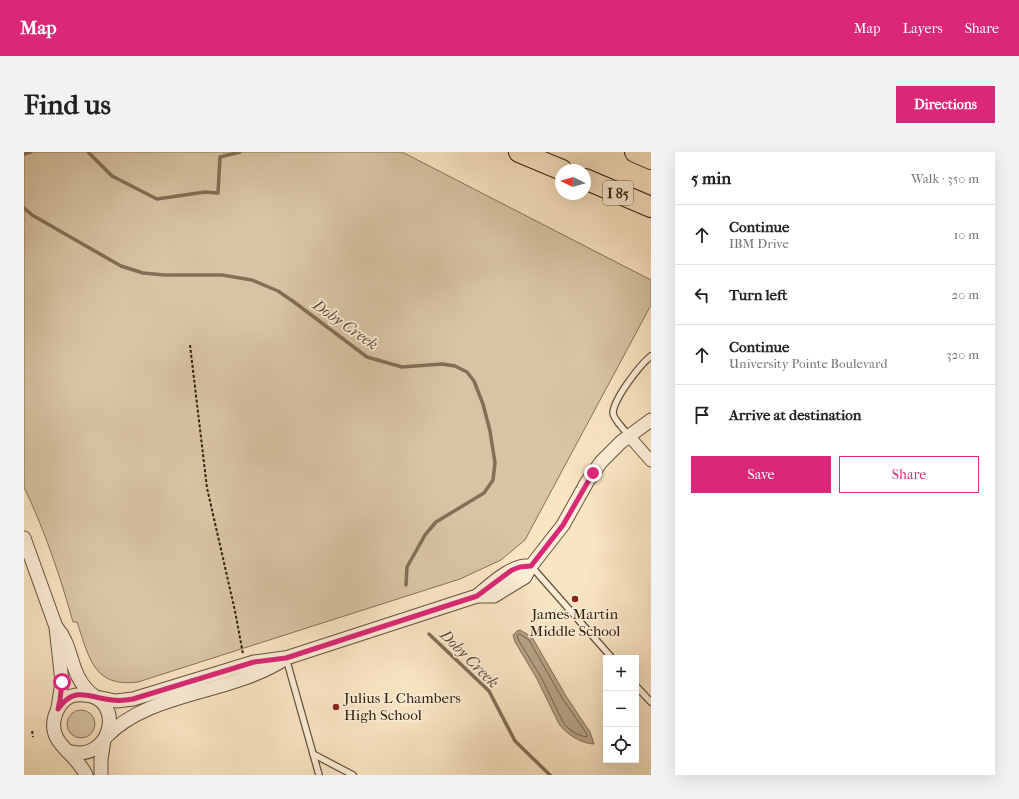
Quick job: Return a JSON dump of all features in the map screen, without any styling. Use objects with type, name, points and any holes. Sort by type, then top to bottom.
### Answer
[{"type":"highway","points":[[519,152],[555,167]]},
{"type":"highway","points":[[635,152],[651,158]]},
{"type":"highway","name":"I 85","points":[[591,182],[651,207]]},
{"type":"street","points":[[67,751],[87,752],[97,748],[122,722],[137,714],[257,674],[286,658],[477,596],[512,570],[520,567],[531,566],[563,525],[593,473],[611,451],[651,420]]},
{"type":"street","points":[[629,436],[651,461]]},
{"type":"street","points":[[24,538],[56,627],[63,638],[78,678],[84,686],[104,704],[109,716],[109,728],[101,759],[101,775]]},
{"type":"street","points":[[56,627],[62,682],[60,700],[54,722],[54,732],[58,742],[79,762],[86,775]]},
{"type":"street","points":[[58,709],[63,701],[79,694],[116,701],[133,699],[246,664],[269,659],[286,658]]},
{"type":"lane","points":[[629,436],[614,416],[614,408],[629,380],[640,366],[651,356]]},
{"type":"lane","points":[[531,566],[609,655]]},
{"type":"lane","points":[[286,658],[319,775]]},
{"type":"lane","points":[[639,689],[651,702]]},
{"type":"lane","points":[[313,754],[353,775]]},
{"type":"path","points":[[190,345],[207,488],[246,664]]},
{"type":"path","points":[[32,731],[33,737]]},
{"type":"shaded area","points":[[24,152],[402,152],[651,280],[651,305],[525,540],[501,560],[460,579],[138,682],[123,683],[111,680],[102,675],[90,658],[77,622],[73,622],[52,554],[24,487]]},
{"type":"shaded area","points":[[81,710],[91,714],[95,724],[91,734],[81,738],[71,734],[67,724],[71,714]]},
{"type":"water","points":[[520,630],[532,637],[566,696],[590,732],[594,744],[589,744],[575,738],[559,724],[537,679],[515,642],[513,635]]},
{"type":"waterway","points":[[24,154],[31,152]]},
{"type":"waterway","points":[[88,152],[112,176],[157,199],[205,192],[218,193],[220,157],[240,152]]},
{"type":"waterway","name":"Doby Creek","points":[[24,208],[32,215],[121,266],[143,273],[164,275],[222,275],[252,280],[278,291],[367,357],[402,367],[442,364],[455,366],[467,372],[474,381],[483,404],[490,431],[495,463],[493,480],[484,493],[436,522],[425,535],[407,567],[406,585]]},
{"type":"waterway","name":"Doby Creek","points":[[429,634],[489,691],[515,741],[550,775]]},
{"type":"place","name":"James Martin Middle School","points":[[575,599]]},
{"type":"place","name":"Julius L Chambers High School","points":[[336,707]]},
{"type":"route","points":[[62,682],[58,709],[67,698],[79,694],[116,701],[140,698],[254,662],[286,658],[477,596],[512,570],[528,565],[531,566],[553,540],[593,473]]}]
